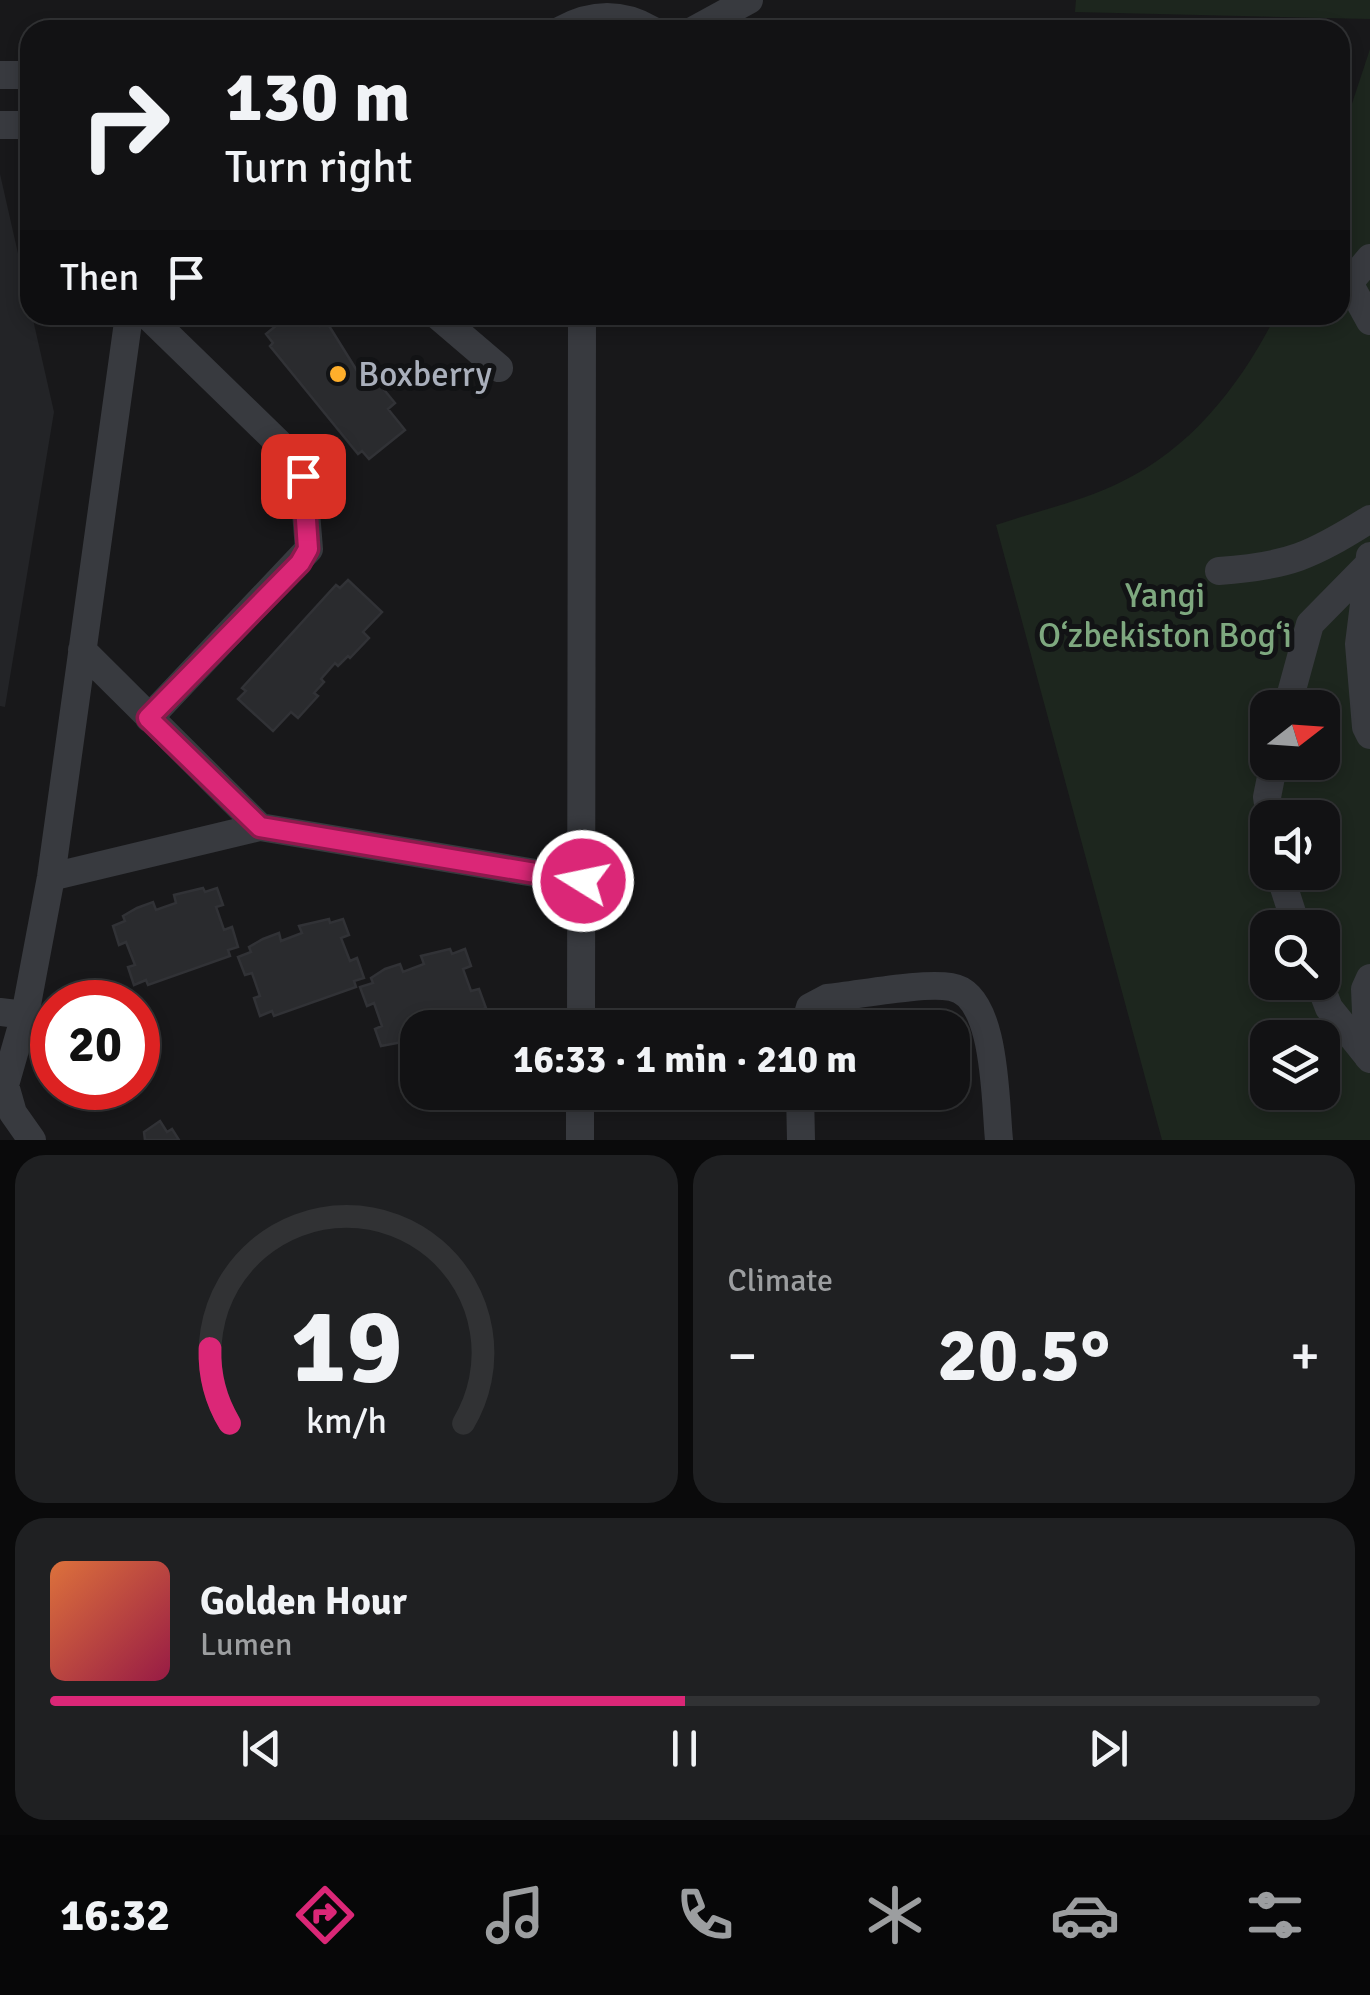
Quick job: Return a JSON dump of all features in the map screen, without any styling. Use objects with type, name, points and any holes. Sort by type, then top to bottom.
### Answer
[{"type":"street","points":[[712,20],[749,0]]},
{"type":"street","points":[[574,17],[639,16]]},
{"type":"street","points":[[1350,282],[1370,258]]},
{"type":"street","points":[[1350,285],[1370,321]]},
{"type":"street","points":[[32,1140],[13,1113],[6,1085],[12,1014],[50,877],[128,325]]},
{"type":"street","points":[[148,718],[308,549],[303,476],[290,454],[157,325]]},
{"type":"street","points":[[449,325],[499,368]]},
{"type":"street","points":[[581,1010],[582,325]]},
{"type":"street","points":[[1219,572],[1276,567],[1326,547],[1370,519]]},
{"type":"street","points":[[1370,556],[1358,644],[1366,727],[1370,734]]},
{"type":"street","points":[[1291,690],[1310,624],[1369,564]]},
{"type":"street","points":[[82,650],[260,827]]},
{"type":"street","points":[[50,877],[260,827],[583,881]]},
{"type":"street","points":[[1369,1058],[1366,990],[1370,978]]},
{"type":"street","points":[[809,1010],[827,998],[952,987],[971,998],[986,1022],[998,1140]]},
{"type":"street","points":[[1326,1000],[1369,1058]]},
{"type":"street","points":[[580,1110],[580,1140]]},
{"type":"street","points":[[800,1110],[801,1140]]},
{"type":"shaded area","points":[[0,174],[20,262],[20,325],[34,325],[54,412],[5,707],[0,706]]},
{"type":"green space","points":[[1076,0],[1370,0],[1370,19],[1075,12]]},
{"type":"green space","name":"Yangi Oʻzbekiston Bogʻi","points":[[1370,49],[1370,1140],[1162,1140],[996,525],[1106,489],[1147,468],[1212,412],[1271,325],[1350,325],[1350,110]]},
{"type":"building","points":[[277,325],[328,325],[359,374],[363,372],[372,383],[376,380],[395,403],[388,409],[405,430],[369,459],[362,451],[358,454],[270,346],[273,343],[266,334]]},
{"type":"building","points":[[348,580],[382,612],[363,632],[369,638],[350,658],[338,666],[335,663],[321,679],[324,682],[314,693],[318,696],[298,718],[291,712],[273,731],[238,699],[246,691],[242,688],[336,585],[340,588]]},
{"type":"building","points":[[217,888],[223,905],[216,907],[224,930],[232,927],[238,947],[228,950],[230,956],[160,981],[132,980],[128,967],[135,965],[126,942],[119,945],[113,926],[125,921],[123,916],[153,902],[156,910],[176,903],[174,895]]},
{"type":"building","points":[[329,919],[330,923],[343,919],[349,935],[341,938],[350,961],[357,958],[364,978],[354,981],[356,987],[274,1016],[272,1011],[260,1016],[254,998],[260,996],[252,973],[245,975],[238,957],[251,952],[249,947],[263,939],[279,933],[281,941],[302,933],[299,926]]},
{"type":"building","points":[[465,949],[471,966],[463,969],[471,991],[479,989],[486,1008],[400,1010],[400,1042],[381,1046],[375,1029],[382,1026],[374,1003],[367,1006],[360,987],[373,983],[371,978],[385,969],[400,964],[403,972],[424,964],[421,956]]},
{"type":"building","points":[[160,1121],[179,1140],[145,1140],[144,1132]]},
{"type":"place","name":"Boxberry","points":[[338,374]]},
{"type":"route","points":[[303,476],[308,549],[300,563],[148,718],[260,827],[583,881]]}]
